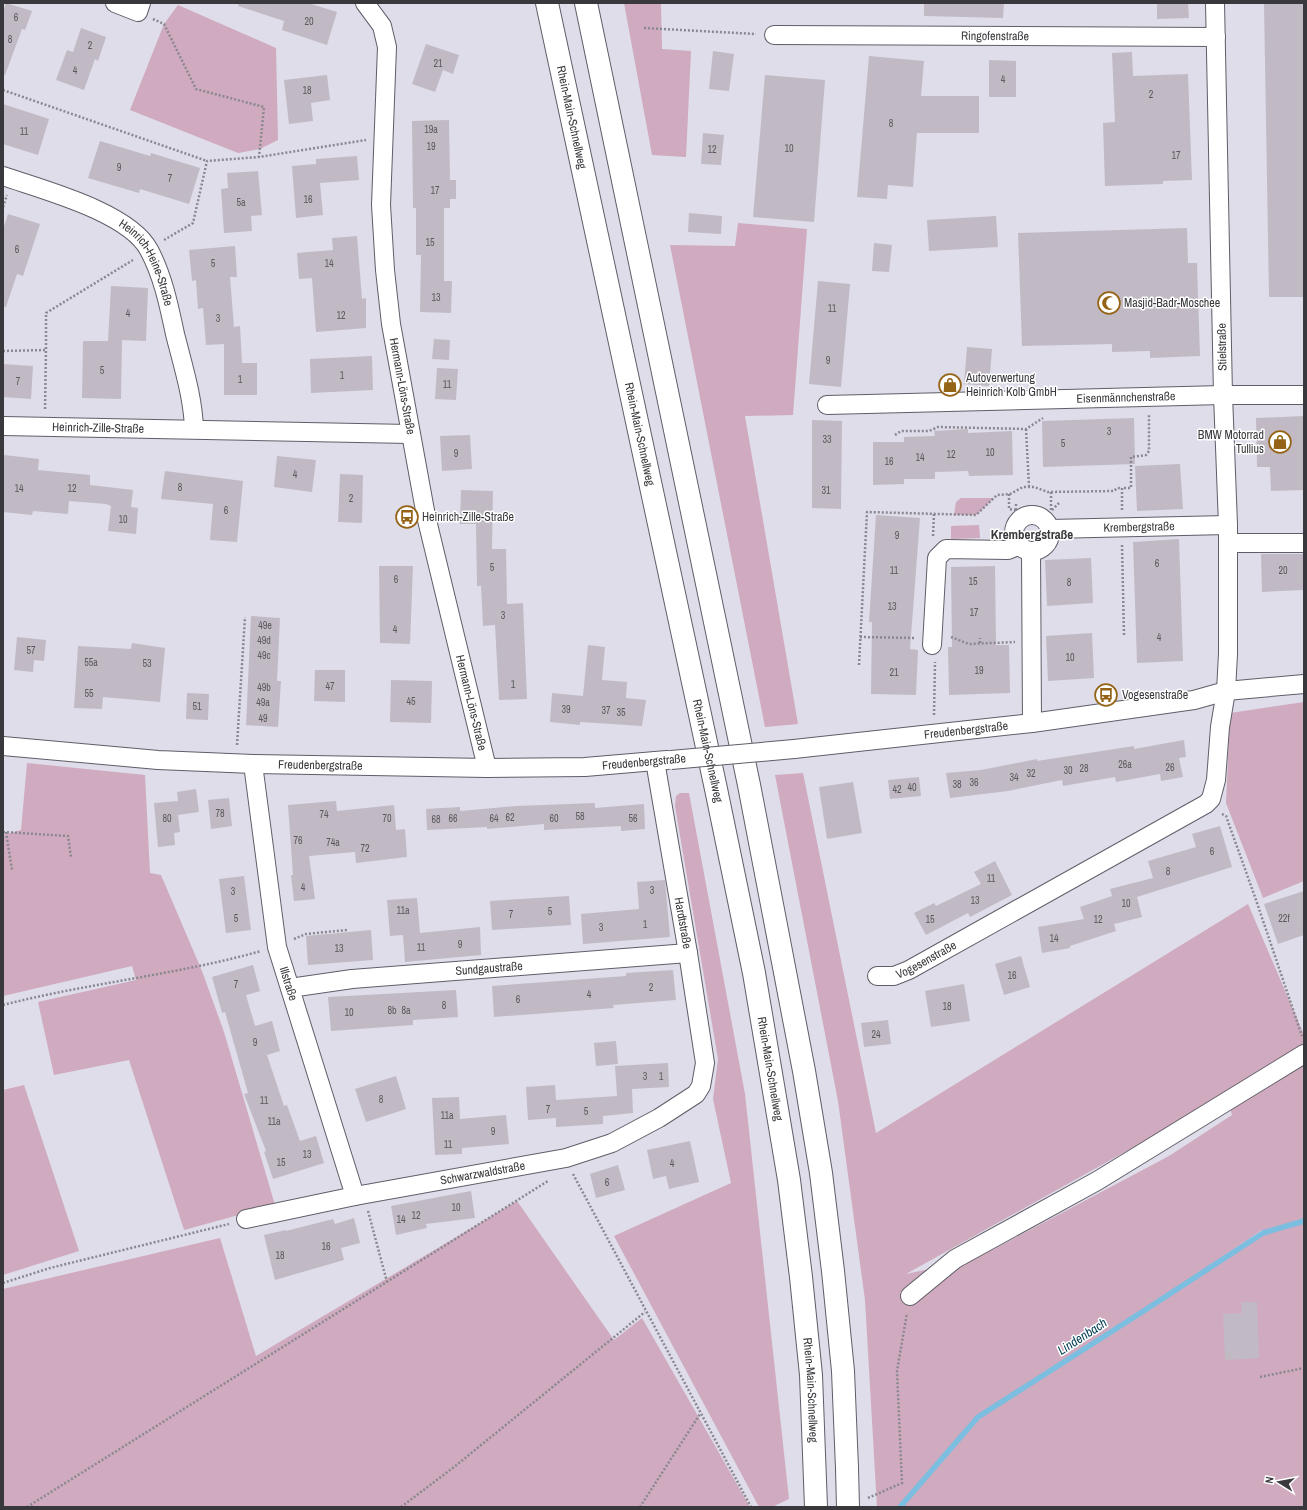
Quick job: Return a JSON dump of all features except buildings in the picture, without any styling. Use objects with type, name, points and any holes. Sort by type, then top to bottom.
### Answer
[{"type":"highway","name":"Rhein-Main-Schnellweg","points":[[547,3],[716,789],[754,973],[789,1180],[801,1277],[811,1375],[816,1471],[816,1507]]},
{"type":"highway","points":[[586,3],[748,777],[804,1071],[821,1174],[833,1271],[843,1371],[847,1468],[854,1504]]},
{"type":"street","points":[[115,3],[140,7]]},
{"type":"street","name":"Stielstraße","points":[[1215,3],[1223,395],[1228,534],[1226,690]]},
{"type":"street","name":"Hermann-Löns-Straße","points":[[371,5],[382,26],[387,47],[381,205],[385,270],[392,324],[410,434],[426,516],[487,768]]},
{"type":"street","name":"Ringofenstraße","points":[[774,35],[1216,37]]},
{"type":"street","name":"Heinrich-Heine-Straße","points":[[3,176],[101,211],[130,229],[149,249],[163,283],[192,404],[194,429]]},
{"type":"street","name":"Eisenmännchenstraße","points":[[827,405],[1148,406],[1223,395],[1304,395]]},
{"type":"street","name":"Heinrich-Zille-Straße","points":[[3,426],[410,434]]},
{"type":"street","points":[[937,640],[937,558],[946,549],[1008,550],[1025,548],[1036,550],[1045,545],[1048,540],[1050,529],[1043,519],[1038,516],[1018,511],[1014,532],[1016,541],[1025,548],[1031,642],[1032,723]]},
{"type":"street","name":"Krembergstraße","points":[[1050,529],[1122,520],[1304,543]]},
{"type":"street","name":"Freudenbergstraße","points":[[4,750],[244,764],[487,768],[585,767],[794,749],[1032,723],[1194,700],[1226,690],[1304,684]]},
{"type":"street","points":[[1206,804],[1211,798],[1216,780],[1220,727],[1226,690]]},
{"type":"street","name":"Hardtstraße","points":[[663,760],[688,953],[705,1063],[701,1086]]},
{"type":"street","name":"Illstraße","points":[[244,764],[276,947],[359,1195]]},
{"type":"street","name":"Vogesenstraße","points":[[877,976],[894,976],[909,970],[1206,804]]},
{"type":"street","name":"Sundgaustraße","points":[[290,988],[352,979],[688,953]]},
{"type":"street","points":[[910,1296],[955,1258],[1096,1182],[1304,1054]]},
{"type":"street","name":"Schwarzwaldstraße","points":[[246,1219],[359,1195],[566,1158],[612,1143],[659,1118],[687,1102],[696,1094],[701,1086]]},
{"type":"path","points":[[140,7],[164,24],[196,89],[264,107],[259,157]]},
{"type":"path","points":[[644,28],[774,35]]},
{"type":"path","points":[[3,90],[207,161],[259,157],[366,140],[384,141]]},
{"type":"path","points":[[45,428],[46,313],[193,223],[207,161]]},
{"type":"path","points":[[3,351],[46,350]]},
{"type":"path","points":[[1141,415],[1148,406]]},
{"type":"path","points":[[1124,636],[1122,488],[1131,488],[1132,457],[1146,455],[1149,451],[1148,406]]},
{"type":"path","points":[[895,435],[901,430],[930,431],[938,427],[1026,429],[1044,417]]},
{"type":"path","points":[[1026,429],[1029,486]]},
{"type":"path","points":[[1051,492],[1051,511]]},
{"type":"path","points":[[1009,494],[1008,509],[1018,511]]},
{"type":"path","points":[[244,764],[245,617]]},
{"type":"path","points":[[860,637],[937,640],[969,644],[1031,642]]},
{"type":"path","points":[[980,638],[980,643]]},
{"type":"path","points":[[1206,804],[1226,816],[1304,1042]]},
{"type":"path","points":[[12,870],[4,832],[68,836],[71,857]]},
{"type":"path","points":[[276,947],[306,934],[347,930]]},
{"type":"path","points":[[3,1005],[37,996],[247,955]]},
{"type":"path","points":[[26,1507],[552,1178],[566,1158],[645,1312],[751,1507]]},
{"type":"path","points":[[359,1195],[387,1282]]},
{"type":"path","points":[[3,1283],[50,1268],[172,1239],[246,1219]]},
{"type":"path","points":[[854,1504],[902,1483],[897,1371],[910,1296]]},
{"type":"path","points":[[401,1507],[454,1467],[645,1312]]},
{"type":"path","points":[[1260,1377],[1304,1368]]},
{"type":"path","points":[[640,1507],[700,1414]]},
{"type":"shaded area","points":[[624,3],[661,3],[662,49],[691,51],[686,157],[652,155]]},
{"type":"shaded area","points":[[178,5],[276,48],[278,140],[260,149],[238,153],[130,110],[164,24]]},
{"type":"shaded area","points":[[738,223],[807,229],[793,415],[745,416],[798,724],[765,727],[670,245],[735,246]]},
{"type":"shaded area","points":[[961,498],[994,498],[976,515],[954,515],[956,502]]},
{"type":"shaded area","points":[[979,525],[980,538],[951,539],[951,526]]},
{"type":"shaded area","points":[[1304,702],[1304,881],[1263,898],[1226,803],[1230,713]]},
{"type":"shaded area","points":[[27,763],[145,775],[150,873],[161,875],[202,971],[224,1032],[275,1205],[184,1230],[129,1060],[54,1075],[38,1002],[136,980],[132,966],[3,996],[3,835],[21,830]]},
{"type":"shaded area","points":[[803,773],[876,1133],[1248,904],[1304,1035],[1304,1507],[877,1507],[865,1300],[838,1101],[775,775]],"holes":[[[1227,1095],[1232,1115],[1169,1156],[975,1259],[906,1274]],[[1262,1230],[1262,1236],[1208,1271],[1207,1267]]]},
{"type":"shaded area","points":[[680,793],[689,793],[745,1094],[789,1499],[772,1507],[759,1507],[614,1236],[731,1183],[713,1099],[718,1059],[675,806],[676,796]]},
{"type":"shaded area","points":[[24,1085],[79,1251],[3,1275],[3,1090]]},
{"type":"shaded area","points":[[517,1201],[614,1340],[642,1318],[750,1507],[3,1507],[3,1289],[220,1238],[256,1356]]},
{"type":"waterway","name":"Lindenbach","points":[[900,1507],[978,1417],[1263,1233],[1304,1221]]},
{"type":"place","name":"Masjid-Badr-Moschee","points":[[1109,303]]},
{"type":"place","name":"Autoverwertung Heinrich Kolb GmbH","points":[[950,385]]},
{"type":"place","name":"BMW Motorrad Tullius","points":[[1280,442]]},
{"type":"place","name":"Heinrich-Zille-Straße","points":[[407,517]]},
{"type":"place","name":"Vogesenstraße","points":[[1106,695]]},
{"type":"district","name":"Krembergstraße","points":[[1032,534]]}]
